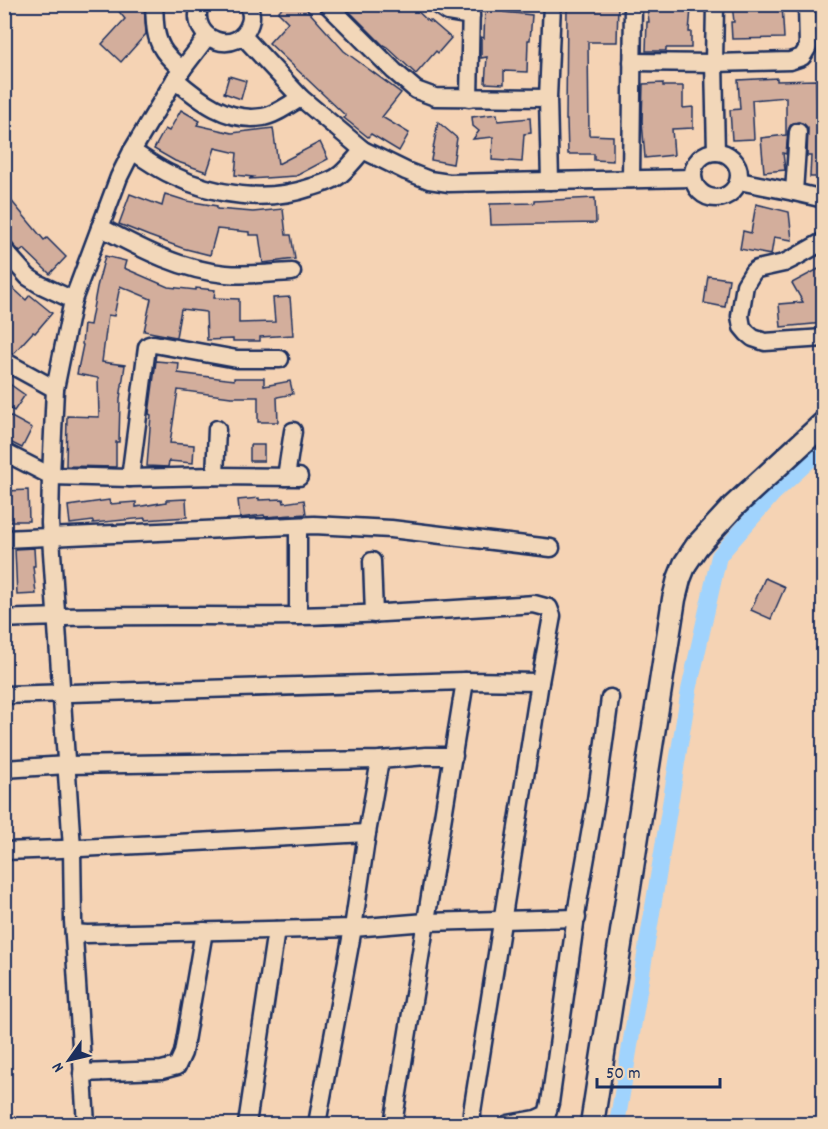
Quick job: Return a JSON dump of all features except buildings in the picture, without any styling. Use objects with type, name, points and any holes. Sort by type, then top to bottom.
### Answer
[{"type":"street","points":[[154,4],[156,30],[162,48],[192,93],[207,104],[231,115],[248,118],[264,117],[301,98]]},
{"type":"street","points":[[200,4],[198,21],[201,30],[207,37],[225,43],[243,36],[248,28],[251,19],[248,4]]},
{"type":"street","points":[[327,4],[416,90],[435,98],[548,98]]},
{"type":"street","points":[[436,4],[448,12],[471,10],[469,98]]},
{"type":"street","points":[[550,181],[548,98],[552,4]]},
{"type":"street","points":[[631,179],[633,4]]},
{"type":"street","points":[[715,4],[716,152]]},
{"type":"street","points":[[632,62],[790,61],[802,57],[808,47],[807,4]]},
{"type":"street","points":[[243,36],[301,98],[363,150],[429,180],[449,183],[693,178]]},
{"type":"street","points":[[86,1125],[74,933],[72,848],[50,523],[55,389],[73,300],[119,177],[178,74],[207,37]]},
{"type":"street","points":[[794,192],[798,132]]},
{"type":"street","points":[[132,151],[172,175],[212,191],[247,197],[287,194],[332,180],[341,174],[363,150]]},
{"type":"street","points":[[716,152],[723,152],[735,160],[740,174],[736,188],[723,198],[707,196],[700,192],[693,178],[693,170],[701,157],[716,152]]},
{"type":"street","points":[[739,181],[824,200]]},
{"type":"street","points":[[100,227],[176,264],[242,275],[292,272]]},
{"type":"street","points":[[824,241],[784,263],[753,272],[745,285],[740,316],[742,327],[747,333],[765,342],[824,338]]},
{"type":"street","points":[[4,250],[28,277],[73,300]]},
{"type":"street","points":[[130,478],[149,345],[237,359],[280,359]]},
{"type":"street","points":[[4,361],[55,389]]},
{"type":"street","points":[[592,1125],[679,579],[685,564],[697,546],[721,518],[824,423]]},
{"type":"street","points":[[215,476],[217,429]]},
{"type":"street","points":[[4,452],[51,476],[292,477],[293,431]]},
{"type":"street","points":[[298,526],[298,616]]},
{"type":"street","points":[[4,539],[298,526],[391,529],[551,549]]},
{"type":"street","points":[[372,561],[374,614]]},
{"type":"street","points":[[4,619],[57,616],[374,614],[534,604],[549,608],[552,616],[472,1112],[472,1123],[475,1125]]},
{"type":"street","points":[[4,695],[465,681],[540,682]]},
{"type":"street","points":[[393,1125],[465,681]]},
{"type":"street","points":[[513,1124],[547,1114],[550,1103],[610,698]]},
{"type":"street","points":[[4,769],[67,765],[380,760],[454,756]]},
{"type":"street","points":[[317,1125],[353,928],[380,760]]},
{"type":"street","points":[[4,850],[367,833]]},
{"type":"street","points":[[74,933],[353,928],[426,922],[577,918]]},
{"type":"street","points":[[247,1125],[276,930]]},
{"type":"street","points":[[82,1073],[162,1070],[177,1066],[183,1053],[204,931]]},
{"type":"waterway","points":[[617,1124],[689,690],[719,556],[774,493],[824,447]]}]
